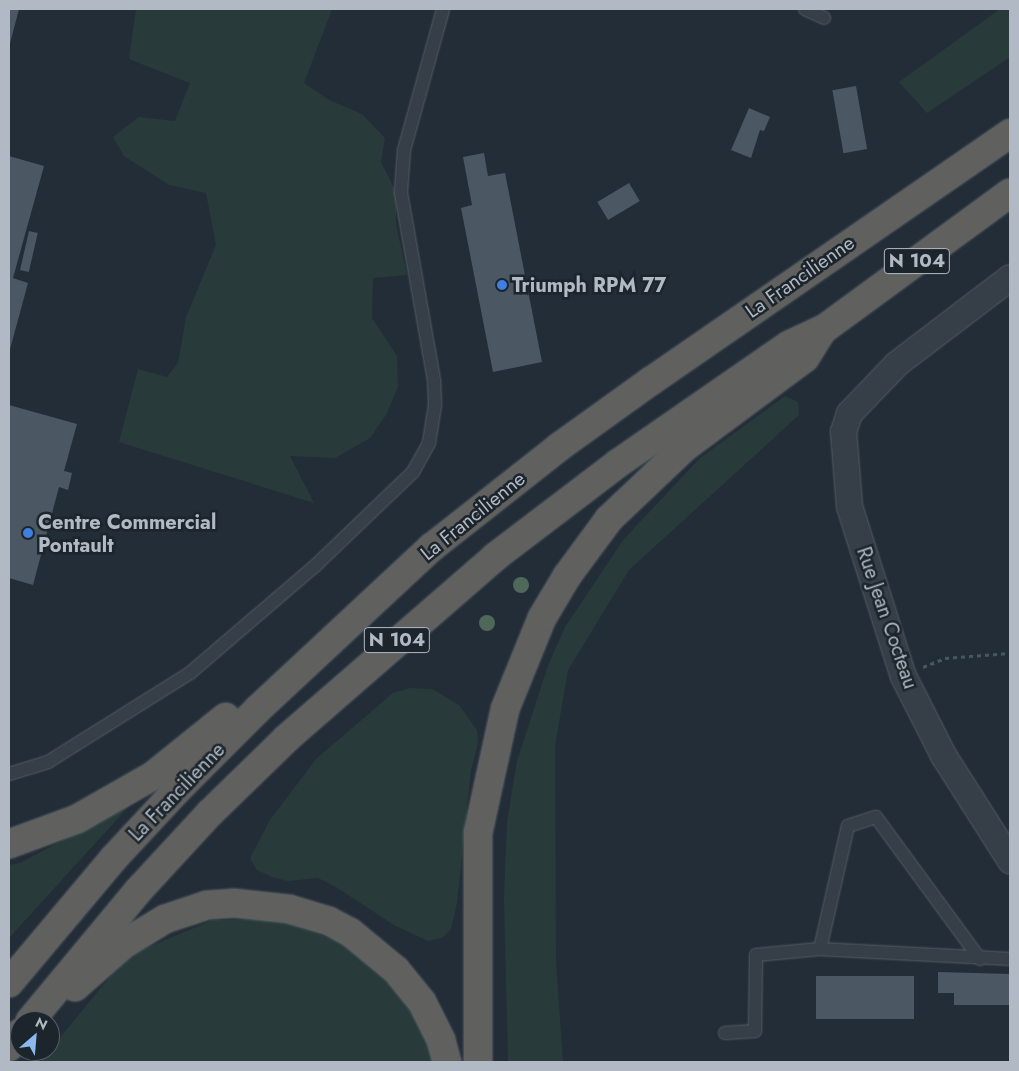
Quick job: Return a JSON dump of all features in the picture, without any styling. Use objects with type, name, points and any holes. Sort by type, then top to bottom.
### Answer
[{"type":"highway","name":"La Francilienne","points":[[9,984],[113,859],[179,788],[432,547],[559,447],[791,283],[1010,133]]},
{"type":"highway","name":"La Francilienne","points":[[40,1011],[137,892],[210,813],[382,653],[496,556],[617,464],[790,345],[824,329],[1010,193]]},
{"type":"highway","points":[[478,1062],[478,833],[505,709],[542,618],[567,576],[609,519],[685,447],[805,358],[824,329]]},
{"type":"highway","points":[[9,844],[50,832],[77,819],[154,775],[202,739],[287,660],[346,627]]},
{"type":"highway","points":[[45,1011],[94,973],[124,944],[149,928],[207,906],[254,904],[288,909],[329,921],[368,944],[396,970],[422,1002],[447,1062]]},
{"type":"street","name":"Rue Jean Cocteau","points":[[1010,277],[896,364],[849,413],[843,431],[849,506],[903,676],[943,755],[1010,860]]},
{"type":"lane","points":[[9,774],[48,762],[190,673],[315,566],[412,472],[429,443],[435,405],[434,380],[401,192],[404,150],[443,9]]},
{"type":"lane","points":[[805,9],[824,18]]},
{"type":"lane","points":[[820,950],[848,826],[876,817],[980,959]]},
{"type":"lane","points":[[724,1033],[755,1031],[756,955],[820,950],[1010,959]]},
{"type":"path","points":[[903,676],[945,658],[1010,653]]},
{"type":"green space","points":[[136,9],[332,9],[304,83],[329,100],[362,114],[385,138],[381,162],[396,192],[396,224],[407,275],[373,278],[372,318],[397,356],[398,387],[386,415],[370,438],[335,458],[290,456],[314,503],[119,442],[138,369],[167,377],[178,363],[186,317],[216,245],[206,193],[169,185],[124,156],[113,137],[139,117],[175,121],[190,83],[129,59]]},
{"type":"green space","points":[[1000,9],[1010,9],[1010,57],[927,113],[899,82]]},
{"type":"green space","points":[[785,396],[798,402],[799,415],[629,570],[568,670],[555,746],[556,961],[563,1062],[508,1062],[504,898],[507,822],[517,761],[548,666],[565,627],[623,540],[700,458]]},
{"type":"green space","points":[[410,688],[432,689],[459,705],[477,730],[478,743],[471,770],[457,903],[451,929],[442,938],[428,941],[394,925],[336,887],[318,878],[288,881],[272,877],[257,870],[250,858],[270,820],[316,759],[393,693]]},
{"type":"green space","points":[[131,804],[9,938],[9,865],[20,863]]},
{"type":"green space","points":[[276,919],[354,947],[406,1002],[436,1062],[40,1062],[60,1061],[60,1038],[127,956],[213,920]]},
{"type":"building","points":[[9,9],[19,9],[9,47]]},
{"type":"building","points":[[856,86],[867,149],[843,153],[832,90]]},
{"type":"building","points":[[749,108],[770,117],[764,131],[760,130],[751,158],[731,150]]},
{"type":"building","name":"Triumph RPM 77","points":[[484,153],[488,176],[505,173],[542,362],[493,372],[461,208],[472,205],[463,157]]},
{"type":"building","points":[[9,156],[44,166],[13,278],[28,283],[9,353]]},
{"type":"building","points":[[629,183],[640,201],[608,220],[597,202]]},
{"type":"building","points":[[29,231],[38,233],[29,272],[20,270]]},
{"type":"building","name":"Centre Commercial Pontault","points":[[9,405],[77,424],[64,471],[72,473],[68,490],[59,487],[33,585],[9,578]]},
{"type":"building","points":[[938,972],[1010,974],[1010,1005],[954,1005],[954,993],[938,993]]},
{"type":"building","points":[[816,976],[914,976],[914,1019],[816,1019]]},
{"type":"place","name":"Triumph RPM 77","points":[[502,285]]},
{"type":"place","name":"Centre Commercial Pontault","points":[[28,533]]}]
